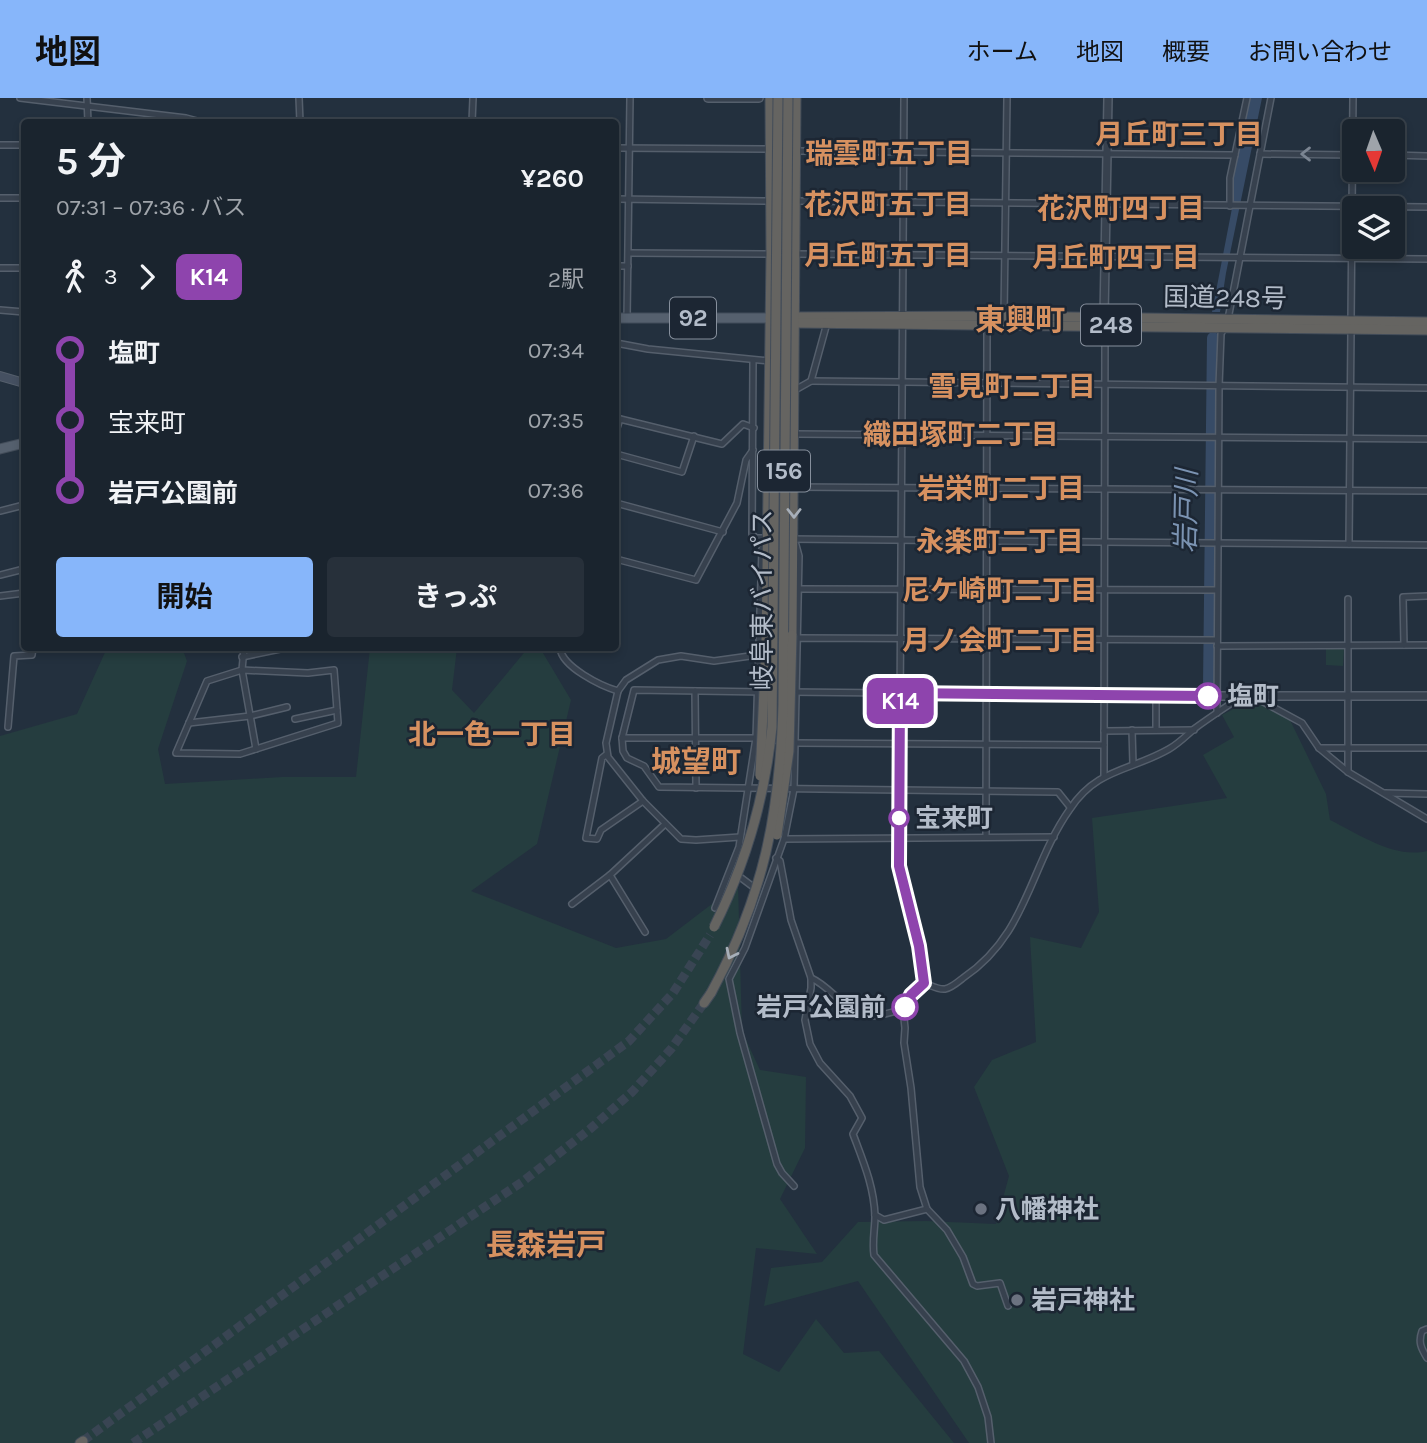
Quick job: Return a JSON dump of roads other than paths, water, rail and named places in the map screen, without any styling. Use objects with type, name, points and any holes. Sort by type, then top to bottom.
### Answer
[{"type":"highway","name":"156","points":[[758,815],[755,804],[761,771],[766,646],[771,254],[770,98]]},
{"type":"highway","name":"岐阜東バイパス","points":[[712,931],[741,867],[758,815],[768,763],[773,703],[778,98]]},
{"type":"highway","name":"岐阜東バイパス","points":[[704,1003],[746,923],[769,844],[776,805],[782,725],[788,98]]},
{"type":"highway","name":"156","points":[[769,844],[776,838],[780,822],[788,761],[795,637],[796,98]]},
{"type":"highway","name":"国道248号","points":[[795,319],[827,323],[1004,316],[1105,321],[1351,325],[1427,330]]},
{"type":"highway","name":"248","points":[[770,318],[795,319]]},
{"type":"highway","name":"国道248号","points":[[795,319],[987,324],[1105,321]]},
{"type":"highway","name":"国道248号","points":[[1351,325],[1427,322]]},
{"type":"main road","name":"92","points":[[619,318],[770,318]]},
{"type":"main road","points":[[0,376],[21,382]]},
{"type":"main road","points":[[0,449],[21,444]]},
{"type":"street","points":[[20,98],[190,119]]},
{"type":"street","points":[[87,98],[88,119]]},
{"type":"street","points":[[299,98],[300,119]]},
{"type":"street","points":[[472,119],[473,98]]},
{"type":"street","points":[[627,318],[630,98]]},
{"type":"street","points":[[708,98],[759,98]]},
{"type":"street","points":[[904,98],[899,866],[919,946],[924,983]]},
{"type":"street","points":[[1004,316],[1007,98]]},
{"type":"street","points":[[1104,776],[1104,385],[1108,98]]},
{"type":"street","points":[[1231,206],[1230,178],[1247,98]]},
{"type":"street","points":[[1217,713],[1217,489],[1221,334],[1226,323],[1272,98]]},
{"type":"street","points":[[1353,98],[1353,119]]},
{"type":"street","points":[[0,145],[21,145]]},
{"type":"street","points":[[619,148],[770,149]]},
{"type":"street","points":[[796,151],[1235,155]]},
{"type":"street","points":[[1260,154],[1342,155]]},
{"type":"street","points":[[1405,155],[1427,156]]},
{"type":"street","points":[[0,198],[21,198]]},
{"type":"street","points":[[619,199],[1342,206]]},
{"type":"street","points":[[1405,207],[1427,207]]},
{"type":"street","points":[[629,253],[771,254]]},
{"type":"street","points":[[794,254],[1342,259]]},
{"type":"street","points":[[1349,544],[1351,259]]},
{"type":"street","points":[[1405,259],[1427,259]]},
{"type":"street","points":[[619,266],[628,266]]},
{"type":"street","points":[[0,268],[21,268]]},
{"type":"street","points":[[0,310],[21,312]]},
{"type":"street","points":[[811,381],[827,323]]},
{"type":"street","points":[[986,837],[987,324]]},
{"type":"street","points":[[619,343],[769,361]]},
{"type":"street","points":[[753,361],[752,534],[756,538],[1427,545]]},
{"type":"street","points":[[795,390],[811,381],[1427,388]]},
{"type":"street","points":[[619,419],[722,444],[743,424],[754,428]]},
{"type":"street","points":[[795,434],[1427,439]]},
{"type":"street","points":[[619,455],[682,472],[694,436]]},
{"type":"street","points":[[619,560],[696,580],[737,503],[746,460],[753,450]]},
{"type":"street","points":[[794,487],[1427,491]]},
{"type":"street","points":[[619,504],[723,531]]},
{"type":"street","points":[[0,511],[21,506]]},
{"type":"street","points":[[715,908],[740,837],[756,738],[762,549],[767,538]]},
{"type":"street","points":[[794,539],[799,556],[795,637],[797,692],[794,789],[783,839],[746,948],[729,979],[740,1032],[777,1164],[794,1186]]},
{"type":"street","points":[[0,575],[21,570]]},
{"type":"street","points":[[798,589],[1216,590]]},
{"type":"street","points":[[0,596],[21,593]]},
{"type":"street","points":[[1404,645],[1403,597],[1427,596]]},
{"type":"street","points":[[1348,599],[1348,772]]},
{"type":"street","points":[[740,837],[681,839],[643,801],[607,754],[606,743],[618,691],[626,680],[658,660],[681,656],[714,661],[757,655],[795,637],[1185,639],[1217,642],[1427,645]]},
{"type":"street","points":[[8,727],[14,656],[33,655],[33,651]]},
{"type":"street","points":[[243,651],[242,670],[256,749]]},
{"type":"street","points":[[242,657],[276,651]]},
{"type":"street","points":[[561,651],[570,663],[599,685],[618,691]]},
{"type":"street","points":[[242,670],[308,673],[334,670],[338,723],[240,754],[176,753],[207,681],[242,670]]},
{"type":"street","points":[[1070,807],[1058,792],[659,787],[644,766],[627,758],[623,751],[622,738],[634,690],[1427,696]]},
{"type":"street","points":[[695,691],[696,788]]},
{"type":"street","points":[[1156,695],[1156,730]]},
{"type":"street","points":[[924,983],[946,989],[975,970],[1006,937],[1070,807],[1104,776],[1169,749],[1242,695]]},
{"type":"street","points":[[1251,695],[1302,723],[1319,748],[1348,772],[1427,819]]},
{"type":"street","points":[[189,723],[250,716],[287,707]]},
{"type":"street","points":[[295,719],[337,710]]},
{"type":"street","points":[[1132,730],[1133,764]]},
{"type":"street","points":[[1104,731],[1194,730]]},
{"type":"street","points":[[622,738],[756,738],[796,743],[1104,745]]},
{"type":"street","points":[[1319,748],[1427,748]]},
{"type":"street","points":[[607,754],[602,758],[586,838],[597,839],[601,830],[643,801]]},
{"type":"street","points":[[1383,793],[1427,794]]},
{"type":"street","points":[[572,904],[666,824]]},
{"type":"street","points":[[783,839],[1054,837]]},
{"type":"street","points":[[776,858],[780,861],[791,920],[811,978],[805,1020],[810,1044],[820,1063],[850,1096],[862,1118],[853,1134],[870,1181],[875,1215],[872,1243],[874,1255],[964,1362],[978,1387],[985,1407],[990,1443]]},
{"type":"street","points":[[730,870],[764,895]]},
{"type":"street","points":[[610,874],[645,932]]},
{"type":"street","points":[[811,978],[828,988],[860,1015],[873,1016],[903,1009]]},
{"type":"street","points":[[924,983],[911,995],[903,1009],[904,1043],[920,1187],[927,1209],[947,1230],[963,1256],[973,1284],[977,1286],[1000,1283],[1008,1306]]},
{"type":"street","points":[[875,1215],[884,1220],[927,1209]]},
{"type":"street","points":[[1427,1329],[1422,1331],[1420,1337],[1420,1346],[1427,1358]]},
{"type":"water","points":[[1250,98],[1262,98],[1220,312],[1212,312],[1233,203],[1233,179]]},
{"type":"waterway","name":"岩戸川","points":[[1209,686],[1213,338]]},
{"type":"tunnel","points":[[83,1441],[629,1041],[673,993],[710,935]]},
{"type":"tunnel","points":[[133,1443],[522,1182],[632,1092],[671,1049],[704,1003]]},
{"type":"place","name":"塩町","points":[[1208,696]]},
{"type":"place","name":"宝来町","points":[[899,818]]},
{"type":"place","name":"岩戸公園前","points":[[905,1007]]},
{"type":"place","name":"八幡神社","points":[[981,1209]]},
{"type":"place","name":"岩戸神社","points":[[1017,1300]]},
{"type":"district","name":"月丘町三丁目","points":[[1179,134]]},
{"type":"district","name":"瑞雲町五丁目","points":[[889,153]]},
{"type":"district","name":"花沢町五丁目","points":[[888,204]]},
{"type":"district","name":"花沢町四丁目","points":[[1121,208]]},
{"type":"district","name":"月丘町五丁目","points":[[888,255]]},
{"type":"district","name":"月丘町四丁目","points":[[1116,257]]},
{"type":"district","name":"東興町","points":[[1020,320]]},
{"type":"district","name":"雪見町二丁目","points":[[1012,386]]},
{"type":"district","name":"織田塚町二丁目","points":[[961,434]]},
{"type":"district","name":"岩栄町二丁目","points":[[1001,488]]},
{"type":"district","name":"永楽町二丁目","points":[[1000,541]]},
{"type":"district","name":"尼ケ崎町二丁目","points":[[1000,590]]},
{"type":"district","name":"月ノ会町二丁目","points":[[1000,640]]},
{"type":"district","name":"北一色一丁目","points":[[492,734]]},
{"type":"district","name":"城望町","points":[[696,762]]},
{"type":"district","name":"長森岩戸","points":[[546,1245]]}]
